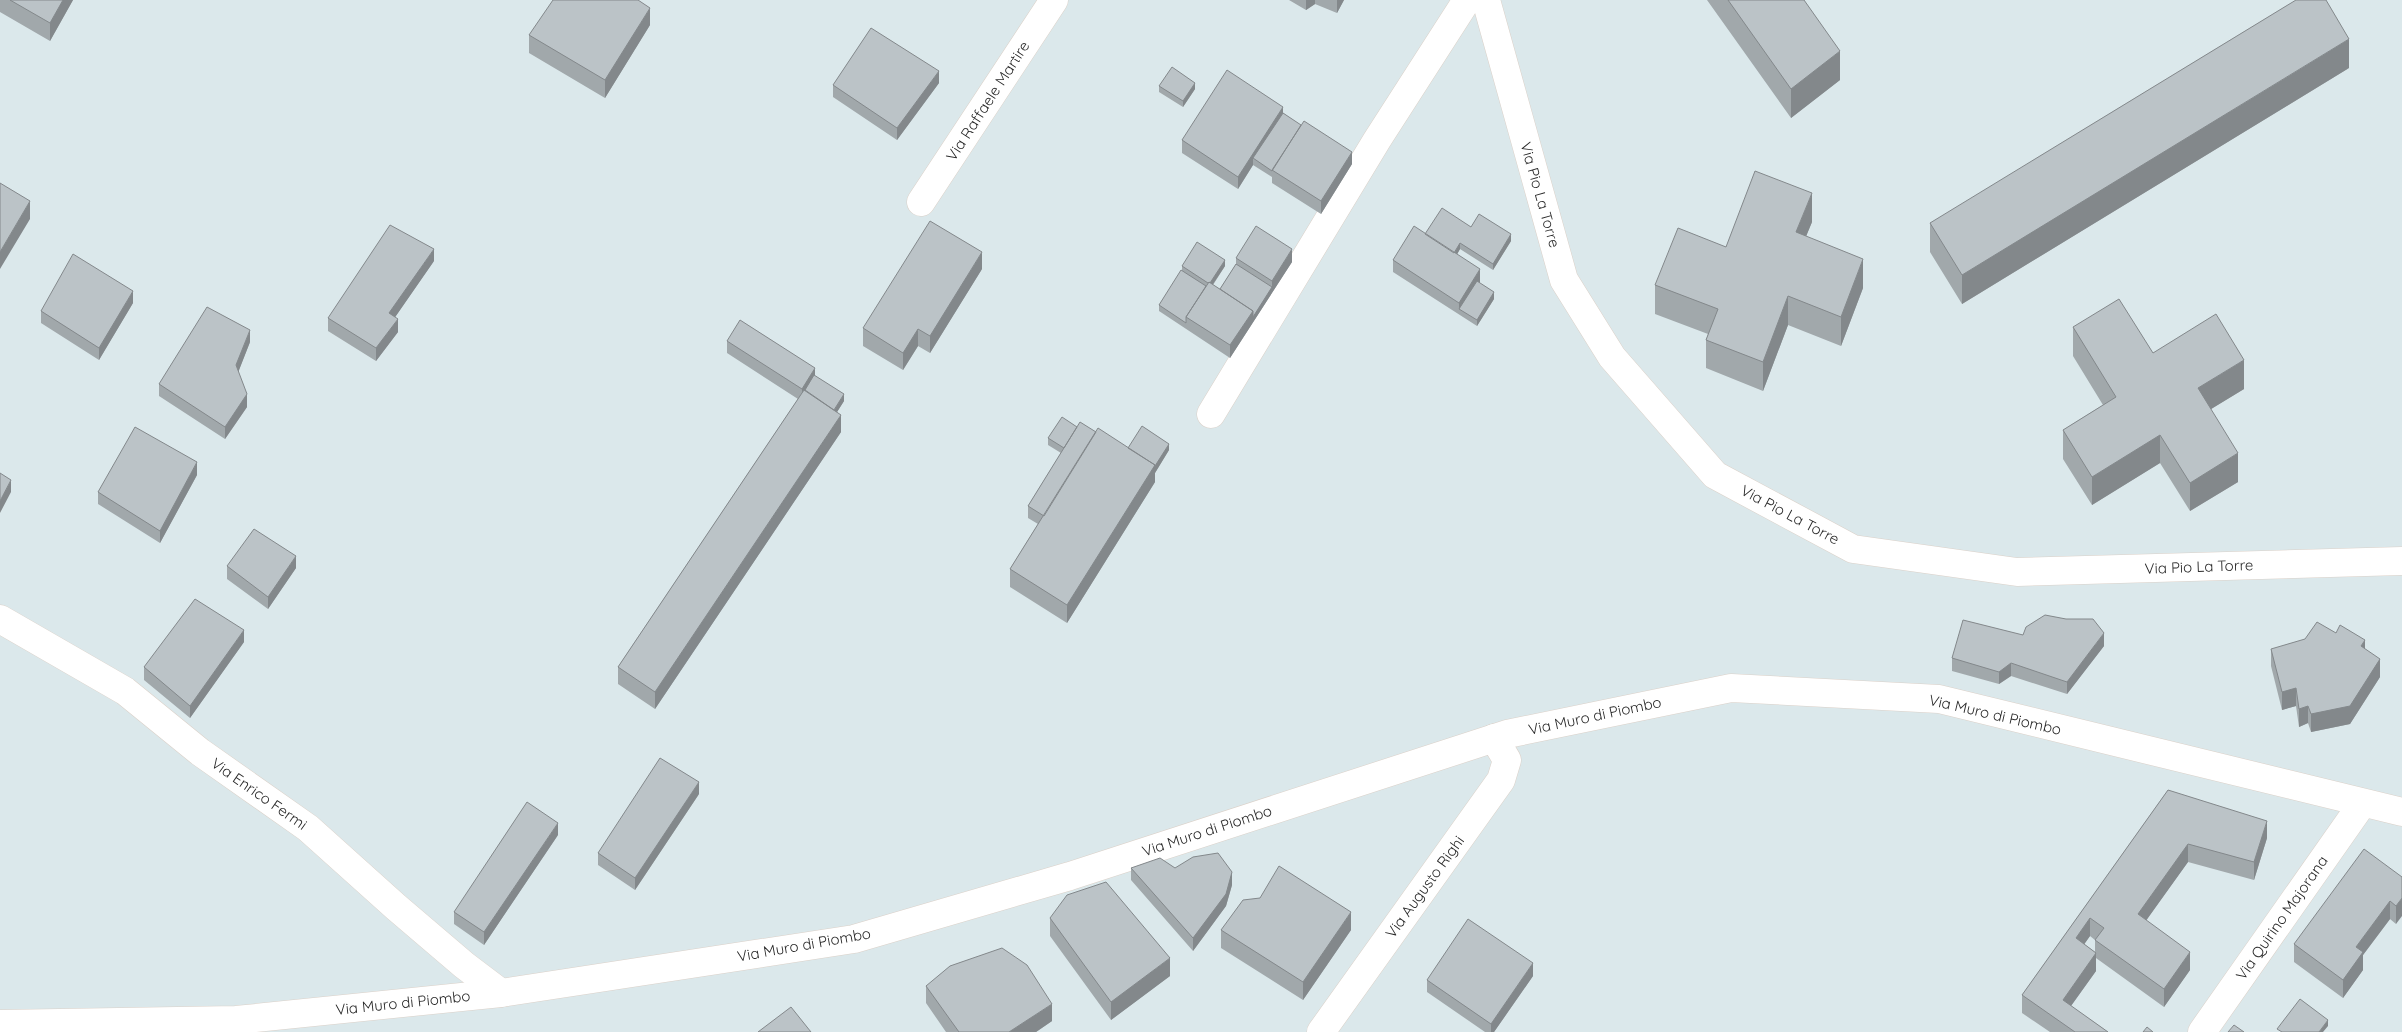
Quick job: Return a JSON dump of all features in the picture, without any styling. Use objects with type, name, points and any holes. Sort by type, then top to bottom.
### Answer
[{"type":"street","name":"Via Raffaele Martire","points":[[921,202],[1054,0]]},
{"type":"street","points":[[1211,414],[1376,140],[1467,0]]},
{"type":"street","name":"Via Pio La Torre","points":[[1486,0],[1564,280],[1612,357],[1715,475],[1853,549],[2017,572],[2402,561]]},
{"type":"street","name":"Via Enrico Fermi","points":[[0,618],[125,691],[200,752],[308,828],[396,908],[464,965],[501,993]]},
{"type":"street","name":"Via Muro di Piombo","points":[[0,1024],[236,1020],[501,993],[854,939],[1070,876],[1494,738],[1730,688],[1939,699],[2362,804],[2402,812]]},
{"type":"street","name":"Via Augusto Righi","points":[[1321,1032],[1501,780],[1507,760],[1494,738]]},
{"type":"street","name":"Via Quirino Majorana","points":[[2202,1032],[2362,804]]},
{"type":"building","points":[[10,0],[63,0],[50,23]]},
{"type":"building","points":[[553,0],[638,0],[650,8],[605,80],[529,35]]},
{"type":"building","points":[[1728,0],[1804,0],[1840,51],[1791,89]]},
{"type":"building","points":[[2296,0],[2326,0],[2349,39],[1962,275],[1930,223]]},
{"type":"building","points":[[871,28],[939,71],[897,128],[833,85]]},
{"type":"building","points":[[1172,67],[1195,83],[1183,101],[1159,86]]},
{"type":"building","points":[[1227,70],[1283,107],[1238,177],[1182,140]]},
{"type":"building","points":[[1283,113],[1301,125],[1272,171],[1253,158]]},
{"type":"building","points":[[1304,121],[1352,152],[1321,201],[1272,170]]},
{"type":"building","points":[[1755,171],[1812,193],[1796,232],[1863,259],[1841,317],[1788,296],[1763,362],[1706,340],[1718,309],[1655,285],[1678,228],[1726,247]]},
{"type":"building","points":[[0,183],[30,201],[0,252]]},
{"type":"building","points":[[1442,208],[1471,227],[1479,214],[1511,234],[1493,264],[1460,243],[1454,253],[1425,234]]},
{"type":"building","points":[[930,221],[982,252],[930,336],[918,329],[903,353],[863,328]]},
{"type":"building","points":[[390,225],[434,249],[389,313],[398,319],[376,348],[328,318]]},
{"type":"building","points":[[1256,226],[1292,249],[1272,281],[1236,258]]},
{"type":"building","points":[[1414,226],[1480,269],[1459,303],[1393,260]]},
{"type":"building","points":[[1197,242],[1225,260],[1210,283],[1182,266]]},
{"type":"building","points":[[73,254],[133,291],[99,348],[41,311]]},
{"type":"building","points":[[1236,264],[1272,287],[1253,317],[1253,311],[1220,289]]},
{"type":"building","points":[[1181,270],[1206,286],[1186,317],[1186,323],[1159,305]]},
{"type":"building","points":[[1477,281],[1494,292],[1477,320],[1459,309]]},
{"type":"building","points":[[1209,282],[1253,311],[1230,345],[1186,317]]},
{"type":"building","points":[[2119,299],[2153,353],[2216,314],[2244,360],[2198,388],[2238,453],[2190,483],[2160,435],[2092,477],[2063,430],[2116,397],[2073,327]]},
{"type":"building","points":[[207,307],[250,330],[236,365],[247,394],[225,427],[159,384]]},
{"type":"building","points":[[740,320],[815,368],[802,389],[727,341]]},
{"type":"building","points":[[814,375],[844,394],[834,410],[805,390]]},
{"type":"building","points":[[804,390],[841,415],[655,692],[618,667]]},
{"type":"building","points":[[1062,417],[1077,427],[1064,448],[1048,438]]},
{"type":"building","points":[[1080,422],[1096,432],[1044,516],[1028,506]]},
{"type":"building","points":[[1142,426],[1169,444],[1155,466],[1128,448]]},
{"type":"building","points":[[135,427],[197,462],[160,531],[98,492]]},
{"type":"building","points":[[1098,428],[1155,465],[1067,605],[1010,569]]},
{"type":"building","points":[[0,473],[11,480],[0,501]]},
{"type":"building","points":[[254,529],[296,556],[268,597],[227,566]]},
{"type":"building","points":[[195,599],[244,630],[190,706],[144,667]]},
{"type":"building","points":[[2045,615],[2066,619],[2093,619],[2104,633],[2067,682],[2011,663],[1999,672],[1952,658],[1963,620],[2023,635],[2026,627]]},
{"type":"building","points":[[2317,622],[2336,633],[2340,625],[2365,640],[2361,646],[2380,659],[2350,706],[2311,714],[2308,706],[2299,709],[2296,688],[2282,692],[2271,649],[2305,639]]},
{"type":"building","points":[[660,758],[699,782],[635,878],[598,853]]},
{"type":"building","points":[[2168,790],[2267,821],[2254,862],[2188,844],[2138,914],[2190,952],[2164,989],[2095,940],[2104,928],[2090,918],[2076,938],[2096,953],[2063,1000],[2108,1032],[2075,1032],[2022,995]]},
{"type":"building","points":[[527,802],[558,823],[484,932],[454,912]]},
{"type":"building","points":[[2364,849],[2402,877],[2402,898],[2396,906],[2390,901],[2356,947],[2363,952],[2343,980],[2294,944]]},
{"type":"building","points":[[1218,853],[1232,872],[1226,894],[1193,938],[1131,868],[1160,858],[1175,868],[1193,857]]},
{"type":"building","points":[[1279,866],[1351,912],[1303,982],[1221,930],[1243,900],[1260,898]]},
{"type":"building","points":[[1106,882],[1170,958],[1111,1002],[1050,918],[1067,895]]},
{"type":"building","points":[[1468,919],[1533,963],[1491,1024],[1427,980]]},
{"type":"building","points":[[1002,948],[1027,965],[1052,1004],[1009,1032],[959,1032],[926,986],[950,966]]},
{"type":"building","points":[[2300,999],[2328,1020],[2319,1032],[2282,1032],[2277,1029]]},
{"type":"building","points":[[791,1007],[811,1032],[758,1032]]},
{"type":"building","points":[[2234,1025],[2244,1032],[2228,1032]]},
{"type":"building","points":[[2147,1027],[2153,1032],[2143,1032]]}]
